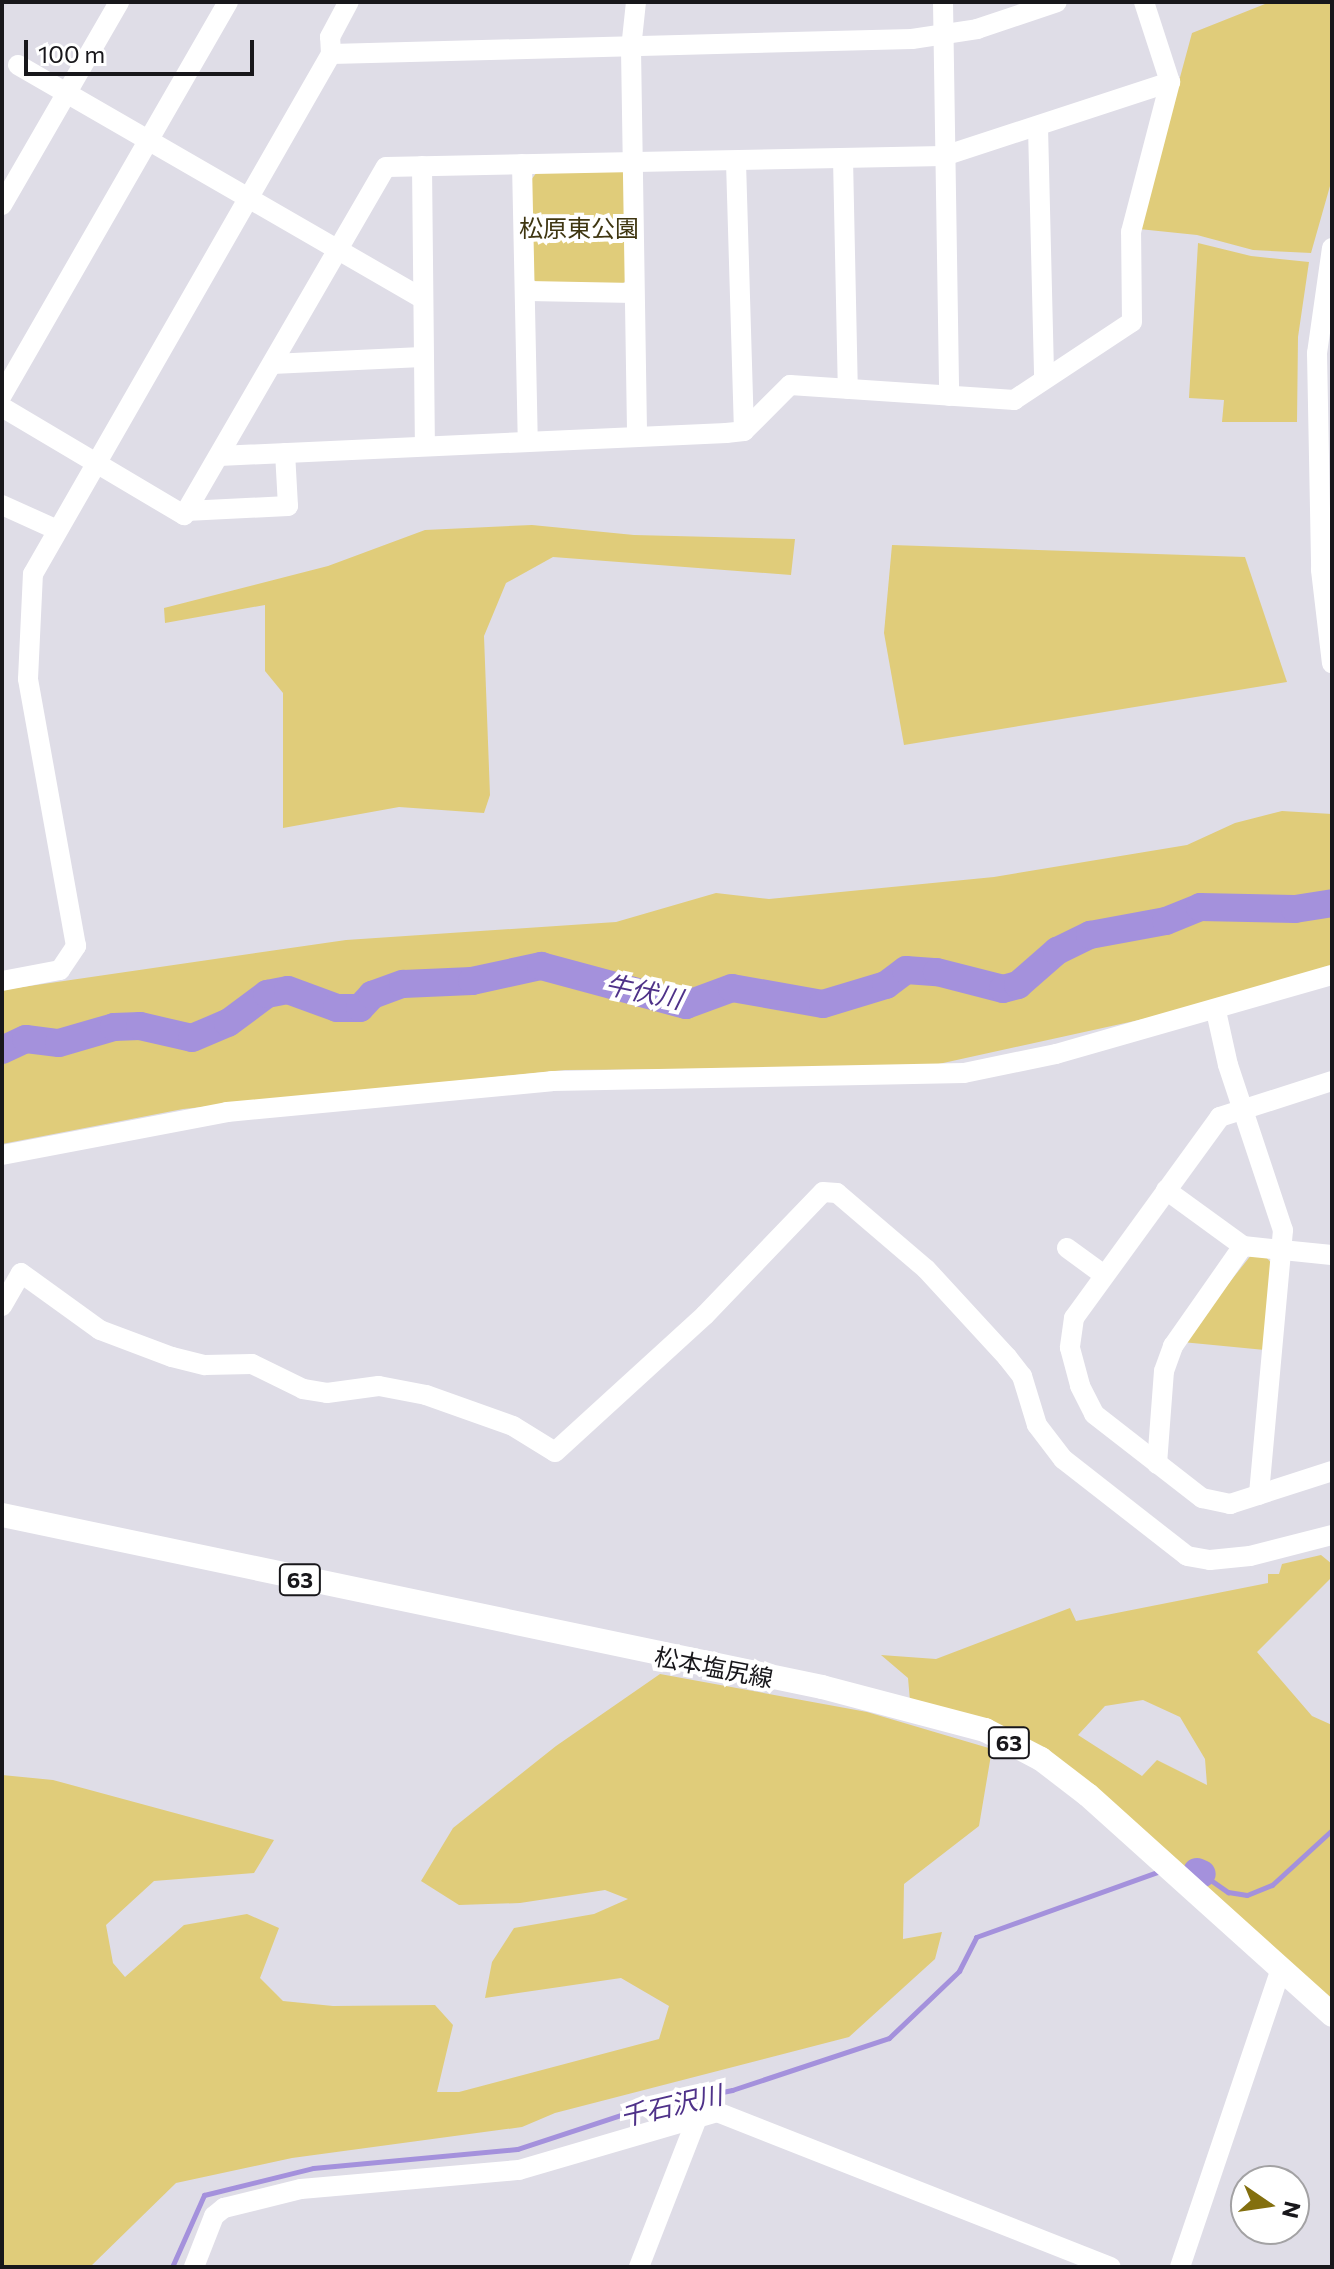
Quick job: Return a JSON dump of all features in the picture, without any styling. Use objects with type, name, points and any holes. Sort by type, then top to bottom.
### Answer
[{"type":"main road","name":"松本塩尻線","points":[[2,1515],[822,1687],[985,1730],[1041,1759],[1088,1795],[1332,2015]]},
{"type":"street","points":[[2,205],[119,2]]},
{"type":"street","points":[[2,395],[228,2]]},
{"type":"street","points":[[2,981],[60,970],[76,946],[28,679],[33,574],[55,529],[331,54],[330,37],[349,2]]},
{"type":"street","points":[[636,2],[631,49],[637,436]]},
{"type":"street","points":[[943,2],[949,396]]},
{"type":"street","points":[[331,54],[631,49],[944,35],[1057,2]]},
{"type":"street","points":[[219,456],[744,431],[790,385],[1014,400],[1132,322],[1131,232],[1170,82],[1144,2]]},
{"type":"street","points":[[18,65],[422,298]]},
{"type":"street","points":[[186,511],[386,167],[944,156],[1170,82]]},
{"type":"street","points":[[1038,127],[1044,378]]},
{"type":"street","points":[[843,158],[848,389]]},
{"type":"street","points":[[736,162],[744,431]]},
{"type":"street","points":[[522,164],[528,291],[528,441]]},
{"type":"street","points":[[422,166],[425,446]]},
{"type":"street","points":[[1332,248],[1317,353],[1321,570],[1332,663]]},
{"type":"street","points":[[528,291],[634,293]]},
{"type":"street","points":[[272,364],[422,357]]},
{"type":"street","points":[[2,407],[186,511],[288,506],[285,453]]},
{"type":"street","points":[[2,505],[55,529]]},
{"type":"street","points":[[2,1155],[227,1112],[552,1081],[964,1073],[1216,1011],[1332,975]]},
{"type":"street","points":[[1216,1011],[1242,1106],[1283,1230],[1259,1495]]},
{"type":"street","points":[[1332,1081],[1242,1106],[1220,1117],[1074,1318],[1070,1348],[1080,1386],[1094,1414],[1202,1498],[1230,1504],[1332,1471]]},
{"type":"street","points":[[1166,1190],[1243,1246],[1332,1255]]},
{"type":"street","points":[[2,1306],[21,1273],[100,1330],[172,1357],[205,1365],[252,1364],[303,1389],[327,1393],[379,1386],[426,1395],[513,1426],[555,1452],[705,1315],[823,1192],[837,1193],[926,1269],[1007,1357],[1022,1376],[1037,1425],[1063,1459],[1187,1556],[1210,1560],[1250,1556],[1332,1535]]},
{"type":"street","points":[[1157,1464],[1164,1371],[1173,1346],[1243,1246]]},
{"type":"street","points":[[1067,1248],[1104,1275]]},
{"type":"street","points":[[1180,2267],[1281,1968]]},
{"type":"street","points":[[194,2267],[214,2216],[224,2208],[301,2189],[519,2170],[698,2116],[734,2115],[1111,2267]]},
{"type":"street","points":[[639,2267],[698,2116]]},
{"type":"green space","points":[[1270,2],[1332,2],[1332,179],[1311,253],[1253,250],[1197,235],[1139,229],[1192,33]]},
{"type":"green space","name":"松原東公園","points":[[620,170],[626,174],[627,280],[622,284],[540,286],[534,280],[531,180],[537,172]]},
{"type":"green space","points":[[1198,243],[1251,256],[1309,262],[1298,337],[1297,422],[1222,422],[1224,400],[1189,398]]},
{"type":"green space","points":[[532,525],[634,535],[795,539],[791,575],[553,557],[506,583],[484,636],[490,795],[484,813],[399,807],[283,828],[283,693],[265,671],[265,605],[165,623],[164,608],[328,566],[425,530]]},
{"type":"green space","points":[[892,545],[1245,557],[1287,682],[904,745],[884,633]]},
{"type":"green space","points":[[1282,811],[1332,814],[1332,966],[1189,1009],[925,1067],[565,1070],[183,1109],[2,1144],[2,990],[346,940],[616,922],[716,893],[769,899],[994,877],[1187,845],[1235,823]]},
{"type":"green space","points":[[1252,1254],[1266,1257],[1273,1265],[1265,1350],[1182,1342]]},
{"type":"green space","points":[[1321,1555],[1332,1564],[1332,1577],[1257,1652],[1312,1716],[1332,1725],[1332,2002],[1071,1770],[910,1701],[908,1678],[881,1655],[936,1659],[1070,1608],[1076,1621],[1268,1583],[1268,1574],[1279,1574],[1282,1564]],"holes":[[[1143,1700],[1180,1717],[1205,1759],[1207,1785],[1157,1760],[1142,1776],[1078,1735],[1105,1706]]]},
{"type":"green space","points":[[660,1674],[867,1712],[992,1749],[979,1826],[904,1884],[903,1939],[942,1932],[935,1959],[849,2037],[555,2113],[522,2127],[292,2158],[176,2183],[90,2267],[2,2267],[2,1775],[53,1780],[274,1840],[254,1873],[154,1881],[106,1925],[113,1963],[125,1977],[184,1925],[247,1914],[279,1928],[260,1978],[283,2001],[333,2006],[435,2005],[453,2025],[437,2092],[459,2092],[659,2039],[669,2006],[621,1978],[485,1998],[492,1962],[514,1928],[594,1914],[628,1899],[605,1890],[520,1903],[459,1905],[421,1881],[453,1828],[556,1746]]},
{"type":"waterway","name":"牛伏川","points":[[2,1050],[26,1039],[59,1043],[114,1027],[140,1026],[192,1038],[228,1023],[267,994],[288,990],[337,1008],[360,1008],[372,995],[403,984],[472,981],[541,966],[686,1005],[732,988],[823,1004],[886,985],[906,970],[937,972],[1003,989],[1018,985],[1057,951],[1090,935],[1166,921],[1200,907],[1295,909],[1332,903]]},
{"type":"waterway","name":"千石沢川","points":[[1202,1874],[1228,1892],[1247,1895],[1272,1885],[1332,1830]]},
{"type":"waterway","name":"千石沢川","points":[[172,2267],[204,2195],[313,2168],[517,2149],[642,2108],[732,2090],[889,2038],[959,1971],[976,1937],[1158,1872]]},
{"type":"waterway","name":"千石沢川","points":[[1197,1872],[1202,1874]]}]
